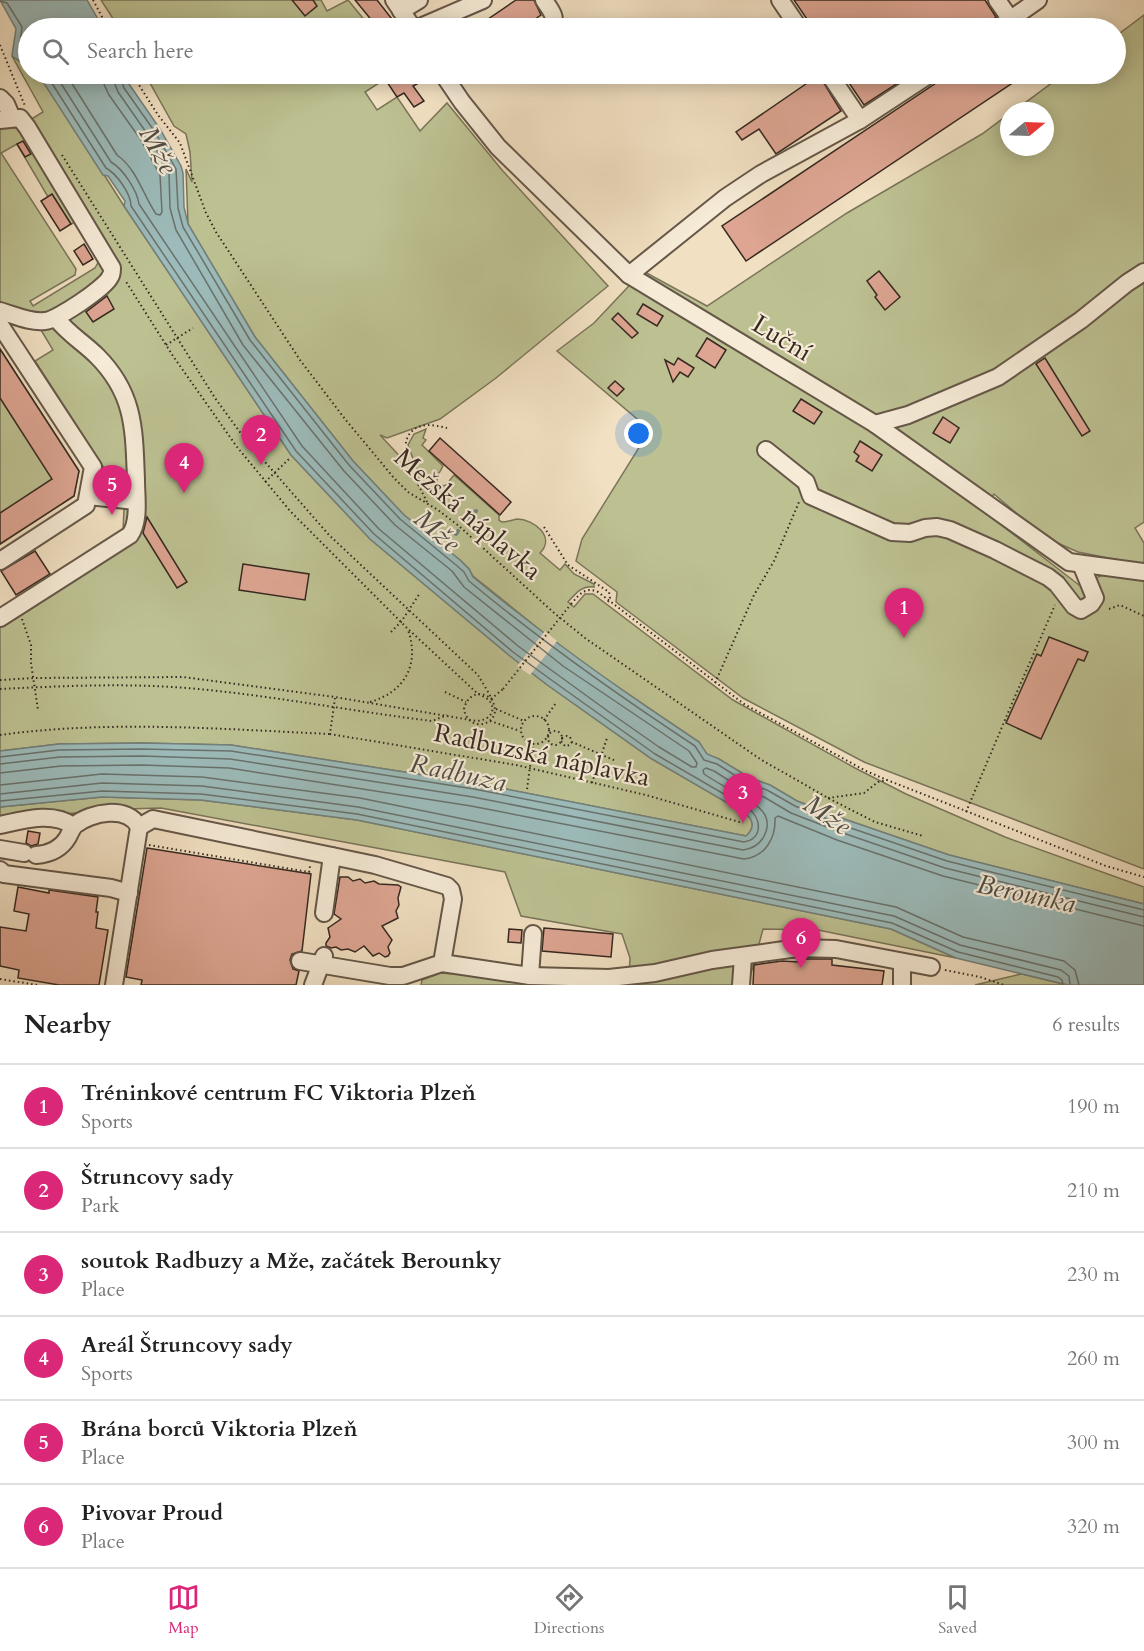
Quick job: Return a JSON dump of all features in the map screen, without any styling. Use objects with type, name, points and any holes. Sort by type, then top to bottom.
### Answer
[{"type":"street","points":[[397,6],[419,0]]},
{"type":"street","points":[[454,18],[483,0]]},
{"type":"street","points":[[544,0],[554,18]]},
{"type":"street","points":[[780,0],[792,18]]},
{"type":"street","points":[[997,0],[1002,18]]},
{"type":"street","points":[[1012,18],[1038,0]]},
{"type":"street","name":"Luční","points":[[449,84],[498,147],[629,275],[875,424],[1069,562],[1144,572]]},
{"type":"street","points":[[836,84],[860,120]]},
{"type":"street","points":[[629,275],[725,198],[761,174],[860,120],[915,84]]},
{"type":"street","points":[[0,98],[14,116],[27,127],[112,268],[110,278],[103,285],[56,318],[44,322],[34,321],[0,311]]},
{"type":"street","points":[[875,424],[908,415],[998,377],[1081,320],[1144,272]]},
{"type":"street","points":[[0,618],[130,535],[134,530],[136,501],[133,424],[123,392],[98,356],[64,329],[56,318]]},
{"type":"street","points":[[0,325],[93,467],[86,505],[0,561]]},
{"type":"street","points":[[766,450],[806,482],[811,496],[892,532],[910,533],[937,527],[977,542],[1048,578],[1057,584],[1074,606],[1081,610],[1091,604],[1095,598],[1081,564]]},
{"type":"street","points":[[88,496],[136,501]]},
{"type":"street","points":[[0,849],[30,854],[52,852],[64,843],[73,826],[98,814],[117,813],[135,819],[137,835],[114,985]]},
{"type":"street","points":[[0,825],[52,817],[65,820],[73,826]]},
{"type":"street","points":[[137,835],[153,819],[375,865],[447,886],[451,890],[453,899],[442,963]]},
{"type":"street","points":[[324,913],[332,856]]},
{"type":"street","points":[[0,870],[4,874],[111,888],[129,893]]},
{"type":"street","points":[[530,976],[533,934]]},
{"type":"street","points":[[300,961],[322,960],[390,976],[398,980],[442,963],[530,976],[609,978],[655,973],[712,960],[798,948],[836,948],[931,967]]},
{"type":"street","points":[[741,985],[743,957]]},
{"type":"street","points":[[313,985],[322,960]]},
{"type":"street","points":[[902,962],[902,985]]},
{"type":"path","points":[[93,0],[103,18]]},
{"type":"path","points":[[0,45],[14,116]]},
{"type":"path","name":"Mežská náplavka","points":[[138,84],[158,115],[180,143],[206,213],[216,232],[300,360],[345,419],[408,492],[427,502],[459,526],[553,612],[585,638],[760,759],[874,822],[923,836]]},
{"type":"path","points":[[61,154],[239,431],[329,535],[478,675],[495,708],[524,721]]},
{"type":"path","points":[[0,680],[183,676],[335,697],[481,721],[489,717],[492,710],[488,696],[478,694],[407,628],[291,512],[237,447],[166,345],[122,276]]},
{"type":"path","points":[[166,345],[193,328]]},
{"type":"path","points":[[427,502],[406,458],[405,443],[414,430],[420,426],[428,424],[447,428]]},
{"type":"path","points":[[266,482],[289,459]]},
{"type":"path","points":[[716,683],[754,595],[774,561],[806,482]]},
{"type":"path","points":[[544,527],[568,565],[609,592],[608,602]]},
{"type":"path","points":[[490,700],[504,689],[571,604],[587,590],[598,592],[608,602],[744,704],[886,780],[1106,866],[1144,877]]},
{"type":"path","points":[[391,632],[401,622],[420,593]]},
{"type":"path","points":[[966,812],[1050,616],[1065,593]]},
{"type":"path","points":[[1109,609],[1120,605],[1144,616]]},
{"type":"path","points":[[19,612],[31,645],[38,710]]},
{"type":"path","points":[[368,702],[389,693],[407,674],[411,666],[413,649],[407,628]]},
{"type":"path","points":[[0,688],[114,686],[185,688],[259,695],[432,721],[447,715]]},
{"type":"path","points":[[445,692],[466,702]]},
{"type":"path","points":[[478,694],[466,702],[464,710],[467,718],[476,724],[484,724],[490,721],[495,708]]},
{"type":"path","points":[[330,732],[335,697]]},
{"type":"path","points":[[544,720],[556,703]]},
{"type":"path","points":[[572,742],[565,746],[562,744],[562,739],[561,735],[557,731],[552,731],[548,735],[541,743],[533,745],[523,739],[520,731],[524,721],[532,716],[544,720],[548,725],[548,735],[549,740],[554,744],[558,744],[562,739],[567,736],[572,742],[616,760]]},
{"type":"path","points":[[490,721],[520,731]]},
{"type":"path","name":"Radbuzská náplavka","points":[[0,735],[40,729],[101,726],[330,732],[530,768],[646,795],[743,823]]},
{"type":"path","points":[[592,783],[607,738]]},
{"type":"path","points":[[527,789],[533,745]]},
{"type":"path","points":[[828,798],[864,793],[878,782],[886,780]]},
{"type":"path","points":[[137,835],[309,872],[312,852]]},
{"type":"path","points":[[931,967],[980,977],[1004,985]]},
{"type":"path","points":[[0,978],[38,985]]},
{"type":"green space","points":[[101,0],[321,0],[327,11],[348,0],[363,18],[113,18]]},
{"type":"green space","points":[[1144,15],[1144,522],[1135,528],[1144,543],[1144,565],[1078,552],[1044,537],[994,494],[982,510],[1079,585],[1108,573],[1144,581],[1144,869],[864,762],[743,698],[616,602],[617,592],[576,561],[582,539],[650,430],[557,351],[594,323],[643,271],[707,306],[847,213],[982,134],[1000,121],[1000,156],[1054,156],[1054,102],[1026,102],[1050,84],[1126,84],[1126,28]]},
{"type":"green space","points":[[28,84],[46,84],[124,206],[291,455],[370,539],[546,684],[652,759],[745,813],[752,824],[746,836],[475,783],[231,745],[59,744],[0,751],[0,610],[123,531],[125,486],[115,470],[108,474],[35,361],[53,350],[41,330],[0,318],[0,129],[30,120],[43,112]],"holes":[[[17,144],[48,197],[52,194],[71,224],[76,222],[100,259],[95,268],[33,306],[30,301],[75,275],[76,269],[1,153]]]},
{"type":"green space","points":[[151,84],[377,84],[365,92],[377,110],[397,97],[420,131],[447,103],[502,170],[608,286],[496,378],[440,419],[387,438],[380,435],[420,478],[408,445],[414,434],[426,429],[423,438],[426,440],[422,445],[443,466],[437,477],[437,484],[445,486],[454,475],[499,515],[499,520],[502,522],[524,520],[541,530],[546,541],[540,553],[560,570],[565,564],[574,574],[594,584],[594,587],[580,590],[568,602],[574,607],[585,594],[593,594],[733,700],[906,794],[1005,837],[1144,887],[1144,904],[949,855],[797,801],[770,785],[750,778],[719,759],[707,755],[699,742],[571,655],[473,576],[460,560],[404,515],[353,461],[255,337],[188,224],[186,169],[192,182],[190,152],[186,134],[174,126]]},
{"type":"green space","points":[[0,349],[79,471],[74,496],[0,544]]},
{"type":"green space","points":[[102,797],[201,800],[357,820],[891,929],[956,958],[818,930],[763,929],[748,985],[620,985],[629,979],[630,958],[622,934],[521,916],[505,872],[161,808],[0,819],[0,807]]},
{"type":"green space","points":[[440,973],[609,985],[421,985],[422,980]]},
{"type":"green space","points":[[1021,974],[1067,985],[975,985]]},
{"type":"water","points":[[0,0],[87,0],[97,18],[18,18],[18,60],[12,56],[16,29]]},
{"type":"water","points":[[44,84],[129,84],[160,129],[181,166],[184,207],[188,224],[255,337],[353,461],[404,515],[460,560],[473,577],[584,662],[699,742],[707,754],[797,801],[949,855],[1144,904],[1144,985],[1068,985],[956,958],[891,929],[357,820],[201,800],[102,797],[0,807],[0,751],[59,744],[231,745],[475,783],[746,836],[752,824],[745,813],[652,759],[546,684],[370,539],[291,455],[124,206],[125,201],[108,176],[103,175]]},
{"type":"pier","points":[[545,631],[557,641],[530,675],[517,666]]},
{"type":"building","points":[[292,0],[313,0],[317,6],[305,16]]},
{"type":"building","points":[[355,0],[377,0],[391,18],[370,18]]},
{"type":"building","points":[[516,0],[534,0],[541,15],[537,18],[490,18]]},
{"type":"building","points":[[794,0],[985,0],[996,17],[995,18],[806,18]]},
{"type":"building","points":[[388,84],[417,84],[413,86],[424,101],[414,107],[404,93],[397,97]]},
{"type":"building","points":[[806,84],[824,84],[841,111],[776,154],[759,129],[742,140],[736,132]]},
{"type":"building","points":[[850,84],[897,84],[864,105]]},
{"type":"building","points":[[935,84],[1011,84],[746,261],[722,226]]},
{"type":"building","points":[[23,141],[31,154],[25,157],[17,144]]},
{"type":"building","points":[[52,194],[71,224],[60,231],[41,201]]},
{"type":"building","points":[[84,244],[93,259],[83,265],[74,251]]},
{"type":"building","points":[[879,271],[900,297],[885,310],[867,281]]},
{"type":"building","points":[[107,296],[114,309],[93,322],[86,312]]},
{"type":"building","points":[[643,304],[663,316],[657,326],[637,314]]},
{"type":"building","points":[[618,313],[638,333],[632,338],[612,319]]},
{"type":"building","points":[[707,338],[726,350],[715,368],[696,356]]},
{"type":"building","points":[[0,349],[79,471],[74,496],[0,544],[0,513],[52,479],[0,398]]},
{"type":"building","points":[[678,358],[694,368],[688,377],[680,372],[673,382],[665,360],[674,365]]},
{"type":"building","points":[[1045,358],[1090,431],[1082,436],[1036,364]]},
{"type":"building","points":[[615,381],[624,389],[617,396],[608,388]]},
{"type":"building","points":[[801,399],[822,412],[814,424],[793,411]]},
{"type":"building","points":[[943,417],[959,428],[950,443],[933,433]]},
{"type":"building","points":[[440,438],[511,502],[500,515],[429,451]]},
{"type":"building","points":[[860,441],[882,455],[872,471],[856,461],[859,456],[854,452]]},
{"type":"building","points":[[147,517],[187,582],[177,588],[143,533]]},
{"type":"building","points":[[35,551],[50,574],[16,595],[1,571]]},
{"type":"building","points":[[243,564],[309,574],[305,600],[239,590]]},
{"type":"building","points":[[1049,637],[1088,652],[1084,661],[1078,659],[1041,739],[1006,723],[1037,654],[1041,656]]},
{"type":"building","points":[[28,831],[40,833],[38,844],[31,846],[26,843]]},
{"type":"building","points":[[147,848],[311,874],[302,951],[292,954],[290,960],[293,969],[299,971],[296,985],[141,985],[142,980],[126,977]]},
{"type":"building","points":[[340,877],[348,877],[353,881],[360,879],[365,883],[374,881],[379,884],[401,887],[396,911],[398,918],[382,926],[392,940],[388,947],[390,953],[388,956],[385,957],[379,953],[373,956],[364,946],[355,952],[326,946],[330,937],[328,928],[341,919],[334,914]]},
{"type":"building","points":[[18,887],[49,893],[49,890],[98,897],[96,928],[108,930],[99,985],[59,985],[18,978],[19,970],[0,966],[0,927],[26,931],[29,914],[14,911]]},
{"type":"building","points":[[544,928],[613,934],[611,957],[542,951]]},
{"type":"building","points":[[509,929],[522,930],[521,943],[508,942]]},
{"type":"building","points":[[800,959],[832,959],[832,965],[884,971],[882,985],[753,985],[754,965],[782,961],[799,962]]},
{"type":"waterway","points":[[469,518],[476,511]]},
{"type":"place","name":"Štruncovy sady","points":[[261,465]]},
{"type":"place","name":"Areál Štruncovy sady","points":[[184,493]]},
{"type":"place","name":"Brána borců Viktoria Plzeň","points":[[112,515]]},
{"type":"place","name":"Tréninkové centrum FC Viktoria Plzeň","points":[[904,638]]},
{"type":"place","name":"soutok Radbuzy a Mže, začátek Berounky","points":[[743,823]]},
{"type":"place","name":"Pivovar Proud","points":[[801,968]]},
{"type":"water label","name":"Mže","points":[[158,150]]},
{"type":"water label","name":"Mže","points":[[437,531]]},
{"type":"water label","name":"Radbuza","points":[[458,773]]},
{"type":"water label","name":"Mže","points":[[827,815]]},
{"type":"water label","name":"Berounka","points":[[1026,894]]}]
